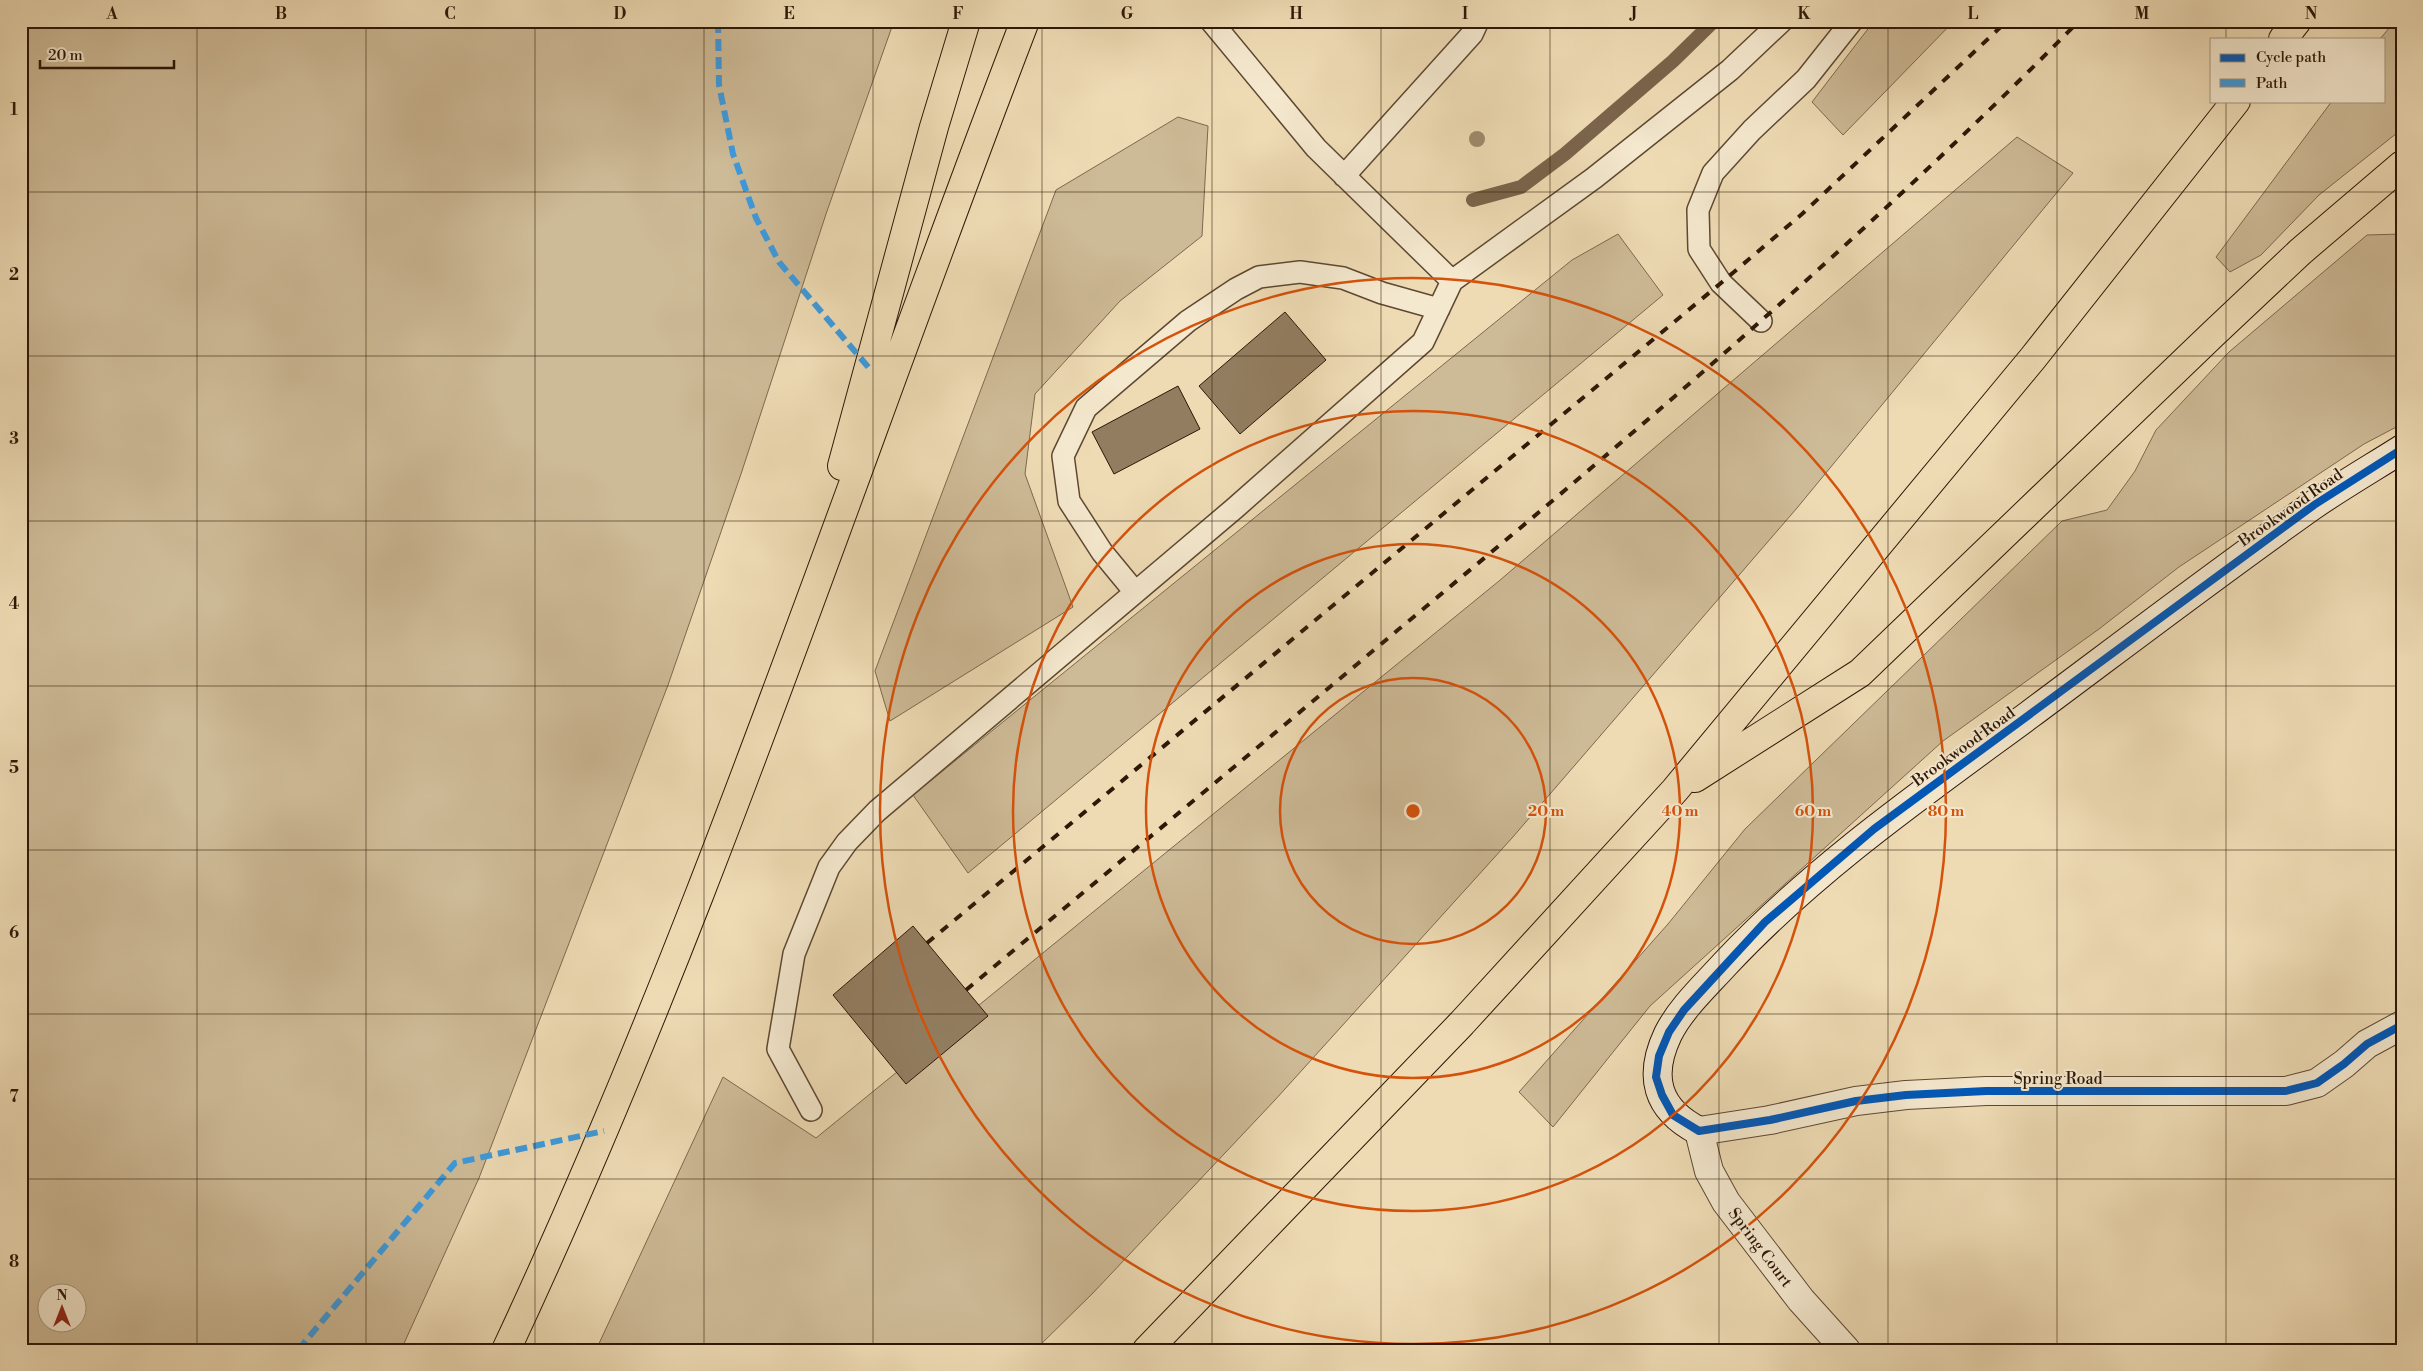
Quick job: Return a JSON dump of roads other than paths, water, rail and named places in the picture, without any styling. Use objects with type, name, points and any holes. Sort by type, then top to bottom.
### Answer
[{"type":"highway","points":[[792,646],[934,127],[966,21]]},
{"type":"highway","points":[[506,1350],[580,1188],[655,1008],[1025,21]]},
{"type":"highway","points":[[2285,38],[2297,21]]},
{"type":"highway","points":[[1147,1350],[1462,1023],[1674,790],[2009,388],[2156,205],[2235,102]]},
{"type":"highway","points":[[1674,790],[1860,674],[2300,252],[2402,165]]},
{"type":"street","name":"Brookwood Road","points":[[1698,1131],[1673,1115],[1662,1095],[1656,1077],[1659,1056],[1669,1032],[1684,1010],[1765,922],[1874,829],[1941,778],[2314,505],[2402,449]]},
{"type":"street","name":"Spring Road","points":[[1698,1131],[1770,1120],[1856,1101],[1906,1095],[1986,1092],[2286,1092],[2317,1083],[2344,1064],[2367,1044],[2402,1025]]},
{"type":"street","name":"Spring Court","points":[[1698,1131],[1709,1171],[1726,1202],[1801,1300],[1846,1350]]},
{"type":"lane","points":[[1210,21],[1316,148],[1452,281]]},
{"type":"lane","points":[[1344,176],[1472,34],[1478,21]]},
{"type":"lane","points":[[811,1110],[778,1048],[794,954],[829,867],[847,842],[877,811],[1235,508],[1424,342],[1452,281],[1602,172],[1730,70],[1782,21]]},
{"type":"lane","points":[[1761,321],[1721,283],[1698,250],[1698,210],[1713,172],[1752,130],[1806,79],[1852,21]]},
{"type":"lane","points":[[1135,592],[1102,552],[1069,501],[1063,456],[1086,408],[1188,320],[1236,289],[1259,277],[1300,272],[1343,278],[1382,293],[1439,309]]},
{"type":"waterway","points":[[1473,200],[1521,187],[1565,154],[1673,61],[1714,21]]},
{"type":"railway","points":[[927,943],[1802,214],[2007,21]]},
{"type":"railway","points":[[966,990],[1661,409],[1832,258],[1998,101],[2079,21]]}]
